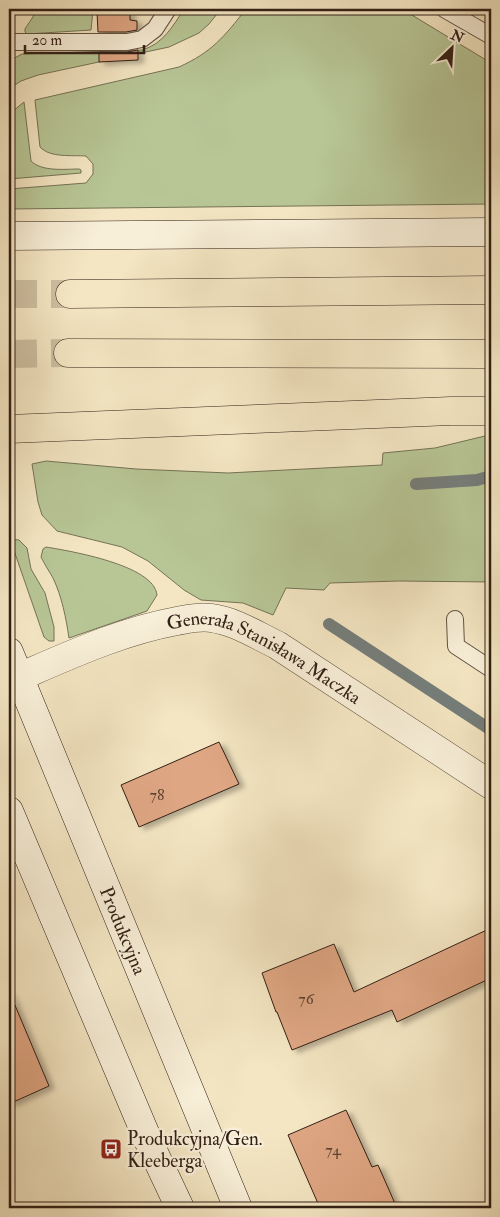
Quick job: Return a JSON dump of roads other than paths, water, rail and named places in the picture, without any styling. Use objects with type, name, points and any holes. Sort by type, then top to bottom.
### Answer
[{"type":"highway","points":[[70,294],[491,290]]},
{"type":"highway","points":[[68,353],[491,354]]},
{"type":"highway","points":[[9,429],[491,411]]},
{"type":"main road","points":[[9,236],[491,232]]},
{"type":"main road","name":"Generała Stanisława Maczka","points":[[19,677],[49,663],[135,632],[200,617],[225,621],[256,633],[277,645],[491,785]]},
{"type":"main road","name":"Produkcyjna","points":[[9,652],[238,1208]]},
{"type":"main road","points":[[9,811],[148,1140],[180,1208]]},
{"type":"lane","points":[[9,42],[127,42],[142,39],[155,29],[168,9]]},
{"type":"lane","points":[[444,9],[491,36]]},
{"type":"lane","points":[[455,619],[456,646],[491,669]]},
{"type":"waterway","points":[[416,484],[477,480],[491,476]]},
{"type":"waterway","points":[[329,624],[491,730]]},
{"type":"tunnel","points":[[9,294],[70,294]]},
{"type":"tunnel","points":[[9,354],[68,353]]},
{"type":"place","name":"Produkcyjna/Gen. Kleeberga","points":[[111,1149]]}]
